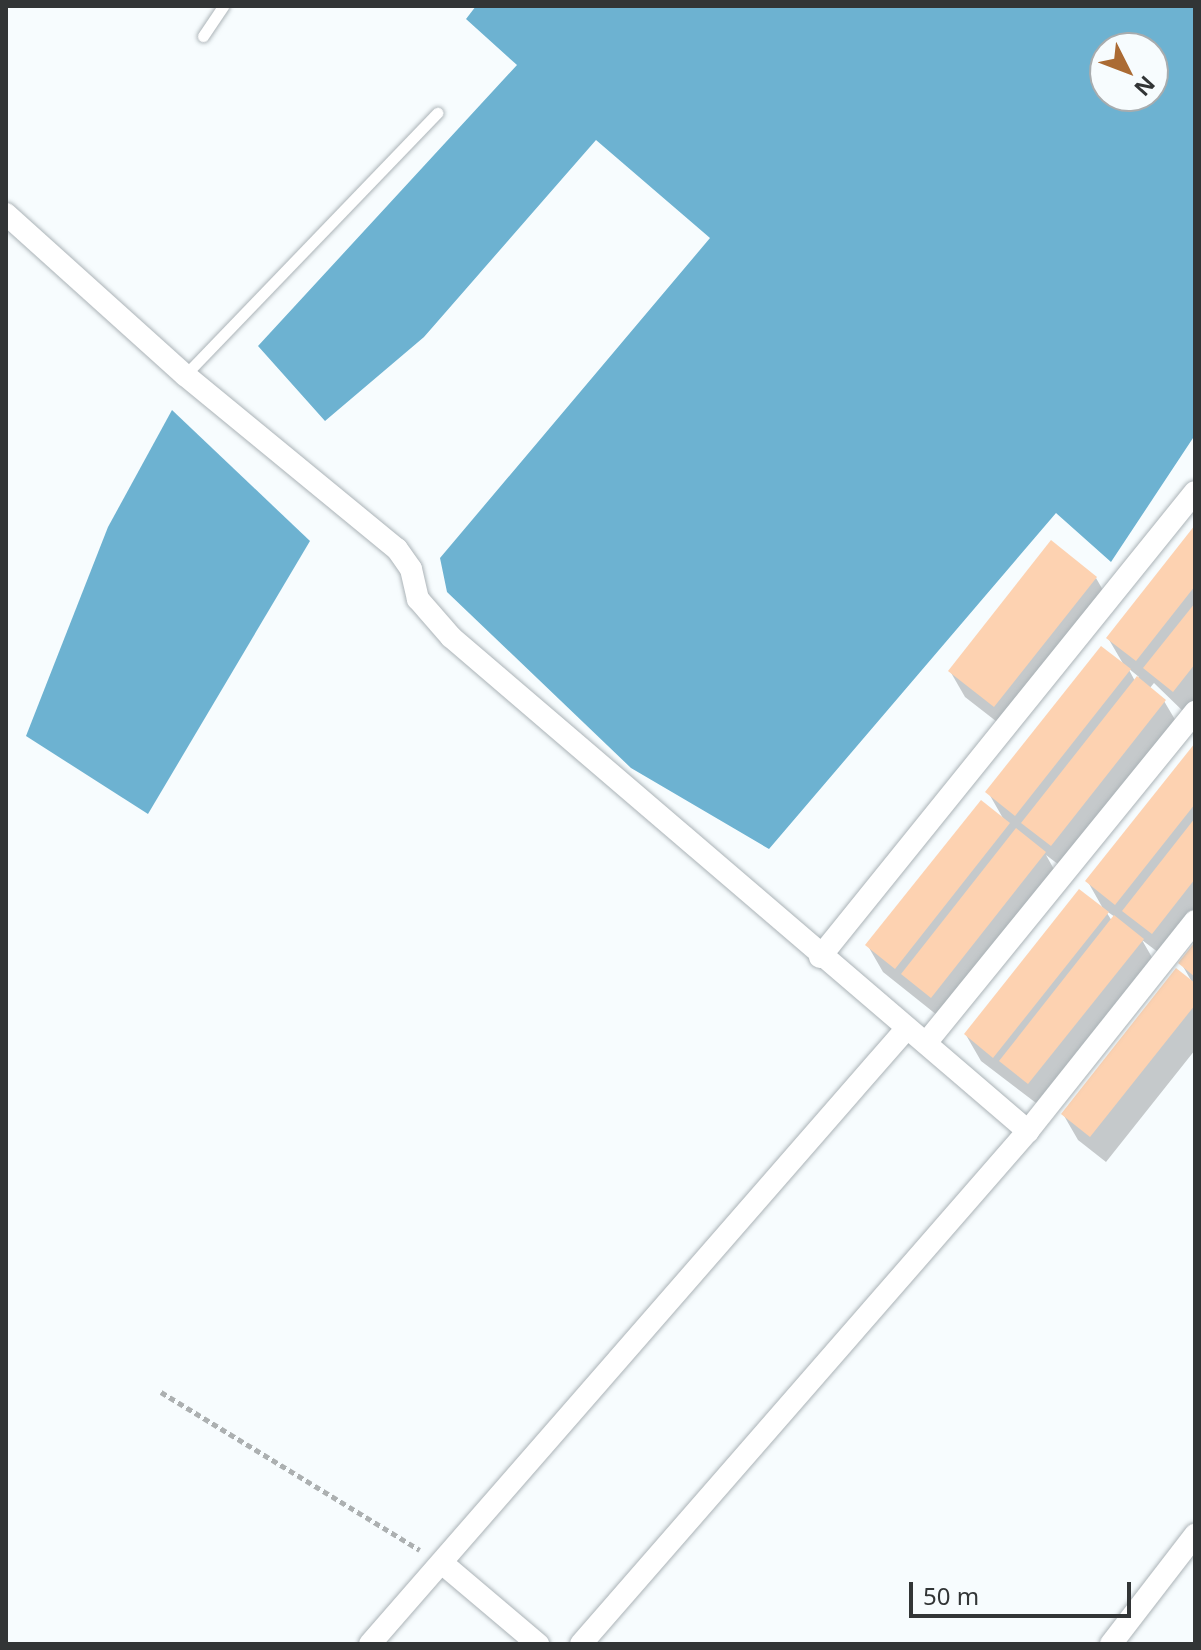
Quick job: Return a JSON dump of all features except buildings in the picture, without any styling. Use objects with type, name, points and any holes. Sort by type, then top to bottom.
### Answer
[{"type":"street","points":[[6,214],[185,375],[397,549],[411,569],[418,599],[451,637],[820,957],[1028,1131]]},
{"type":"street","points":[[820,957],[1195,492]]},
{"type":"street","points":[[926,1043],[1195,712]]},
{"type":"street","points":[[581,1644],[1028,1131],[1195,921]]},
{"type":"street","points":[[370,1644],[907,1028]]},
{"type":"street","points":[[1111,1644],[1195,1535]]},
{"type":"street","points":[[442,1563],[538,1644]]},
{"type":"lane","points":[[203,36],[223,6]]},
{"type":"lane","points":[[185,375],[437,113]]},
{"type":"path","points":[[161,1392],[442,1563]]},
{"type":"water","points":[[476,6],[1195,6],[1195,435],[1111,562],[1056,513],[769,849],[631,768],[447,592],[440,558],[710,238],[596,140],[424,337],[325,421],[258,346],[517,65],[466,19]]},
{"type":"water","points":[[172,410],[310,541],[148,814],[26,736],[108,527]]}]
